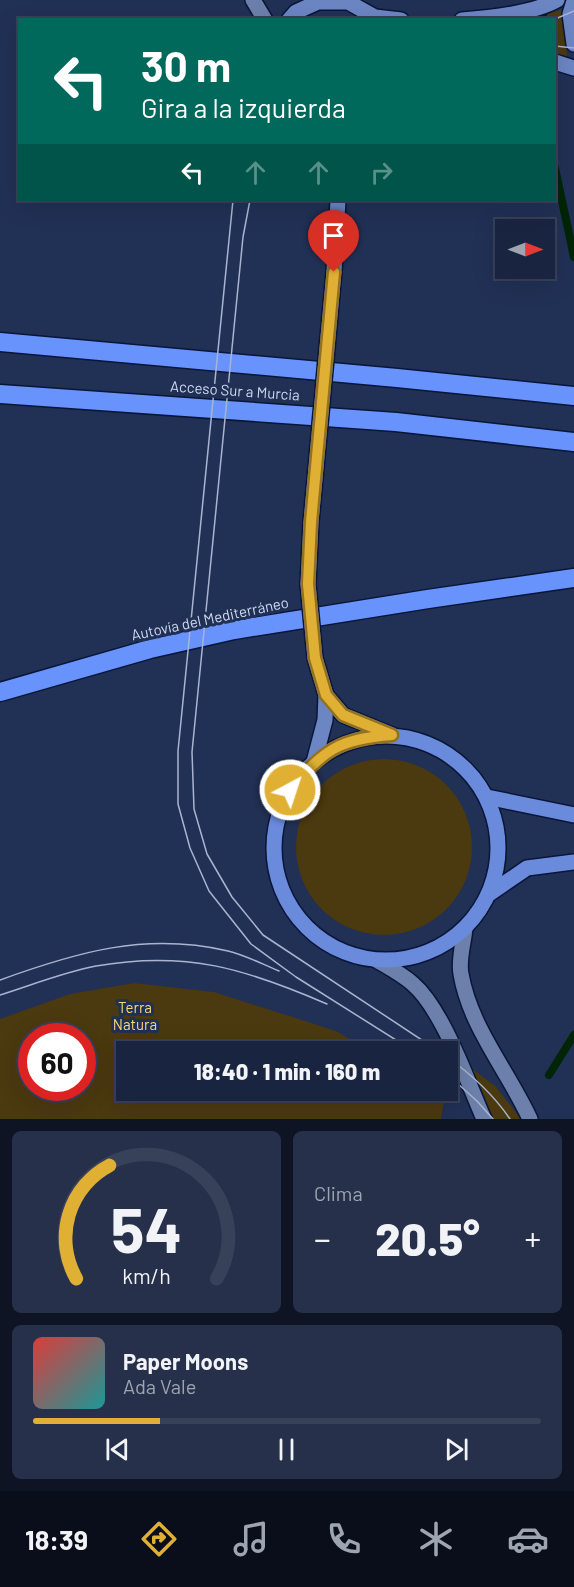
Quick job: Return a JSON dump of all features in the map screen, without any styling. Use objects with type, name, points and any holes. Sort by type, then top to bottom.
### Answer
[{"type":"highway","points":[[0,342],[574,396]]},
{"type":"highway","name":"Acceso Sur a Murcia","points":[[0,394],[332,416],[574,442]]},
{"type":"highway","name":"Autovía del Mediterráneo","points":[[0,692],[150,649],[234,630],[574,578]]},
{"type":"main road","points":[[486,18],[547,6],[557,0]]},
{"type":"main road","points":[[291,18],[314,1],[348,3],[376,18]]},
{"type":"main road","points":[[574,1],[570,14],[574,44]]},
{"type":"main road","points":[[556,62],[574,68]]},
{"type":"main road","points":[[314,762],[325,720],[326,695],[315,658],[308,584],[311,522],[334,272],[338,201]]},
{"type":"main road","points":[[326,695],[343,715],[392,735],[421,741],[448,753],[470,773],[486,797],[497,829],[498,862],[489,894],[465,928],[440,947],[410,958],[378,961],[355,957],[334,948],[315,935],[298,918],[286,899],[278,878],[274,855],[275,832],[280,811],[290,790],[314,762],[337,746],[364,737],[392,735]]},
{"type":"main road","points":[[486,797],[574,815]]},
{"type":"main road","points":[[489,894],[527,868],[574,862]]},
{"type":"street","points":[[254,0],[264,18]]},
{"type":"street","points":[[465,928],[460,972],[469,1001],[483,1033],[530,1119]]},
{"type":"street","points":[[378,961],[413,983],[428,1000],[444,1029],[484,1119]]},
{"type":"green space","points":[[563,9],[567,56],[556,55],[556,18],[535,18]]},
{"type":"green space","points":[[384,759],[417,766],[433,774],[446,785],[457,798],[465,814],[472,847],[465,880],[457,896],[446,909],[433,920],[417,928],[384,935],[351,928],[335,920],[322,909],[311,896],[303,880],[296,847],[303,814],[311,798],[322,785],[335,774],[351,766]]},
{"type":"green space","name":"Terra Natura","points":[[134,983],[214,992],[336,1031],[353,1041],[116,1041],[116,1101],[444,1101],[441,1119],[0,1119],[0,1019],[70,994]]},
{"type":"green space","points":[[470,1067],[496,1087],[521,1119],[492,1119]]},
{"type":"waterway","points":[[542,3],[543,18]]},
{"type":"waterway","points":[[556,173],[574,257]]},
{"type":"waterway","points":[[549,1075],[574,1035]]},
{"type":"tram line","points":[[556,19],[574,11]]},
{"type":"tram line","points":[[556,46],[574,48]]},
{"type":"tram line","points":[[233,201],[178,751],[178,804],[190,848],[209,891],[251,944],[296,977],[398,1041]]},
{"type":"tram line","points":[[250,201],[243,237],[192,752],[194,809],[207,854],[232,897],[263,935],[423,1041]]},
{"type":"tram line","points":[[0,980],[56,961],[140,944],[198,946],[228,951],[279,971]]},
{"type":"tram line","points":[[0,995],[96,966],[159,960],[215,966],[242,972],[327,1004]]},
{"type":"tram line","points":[[458,1065],[481,1085],[510,1119]]},
{"type":"tram line","points":[[458,1084],[493,1119]]},
{"type":"route","points":[[290,790],[314,762],[337,746],[364,737],[392,735],[343,715],[326,695],[315,658],[308,584],[311,522],[334,272]]}]
